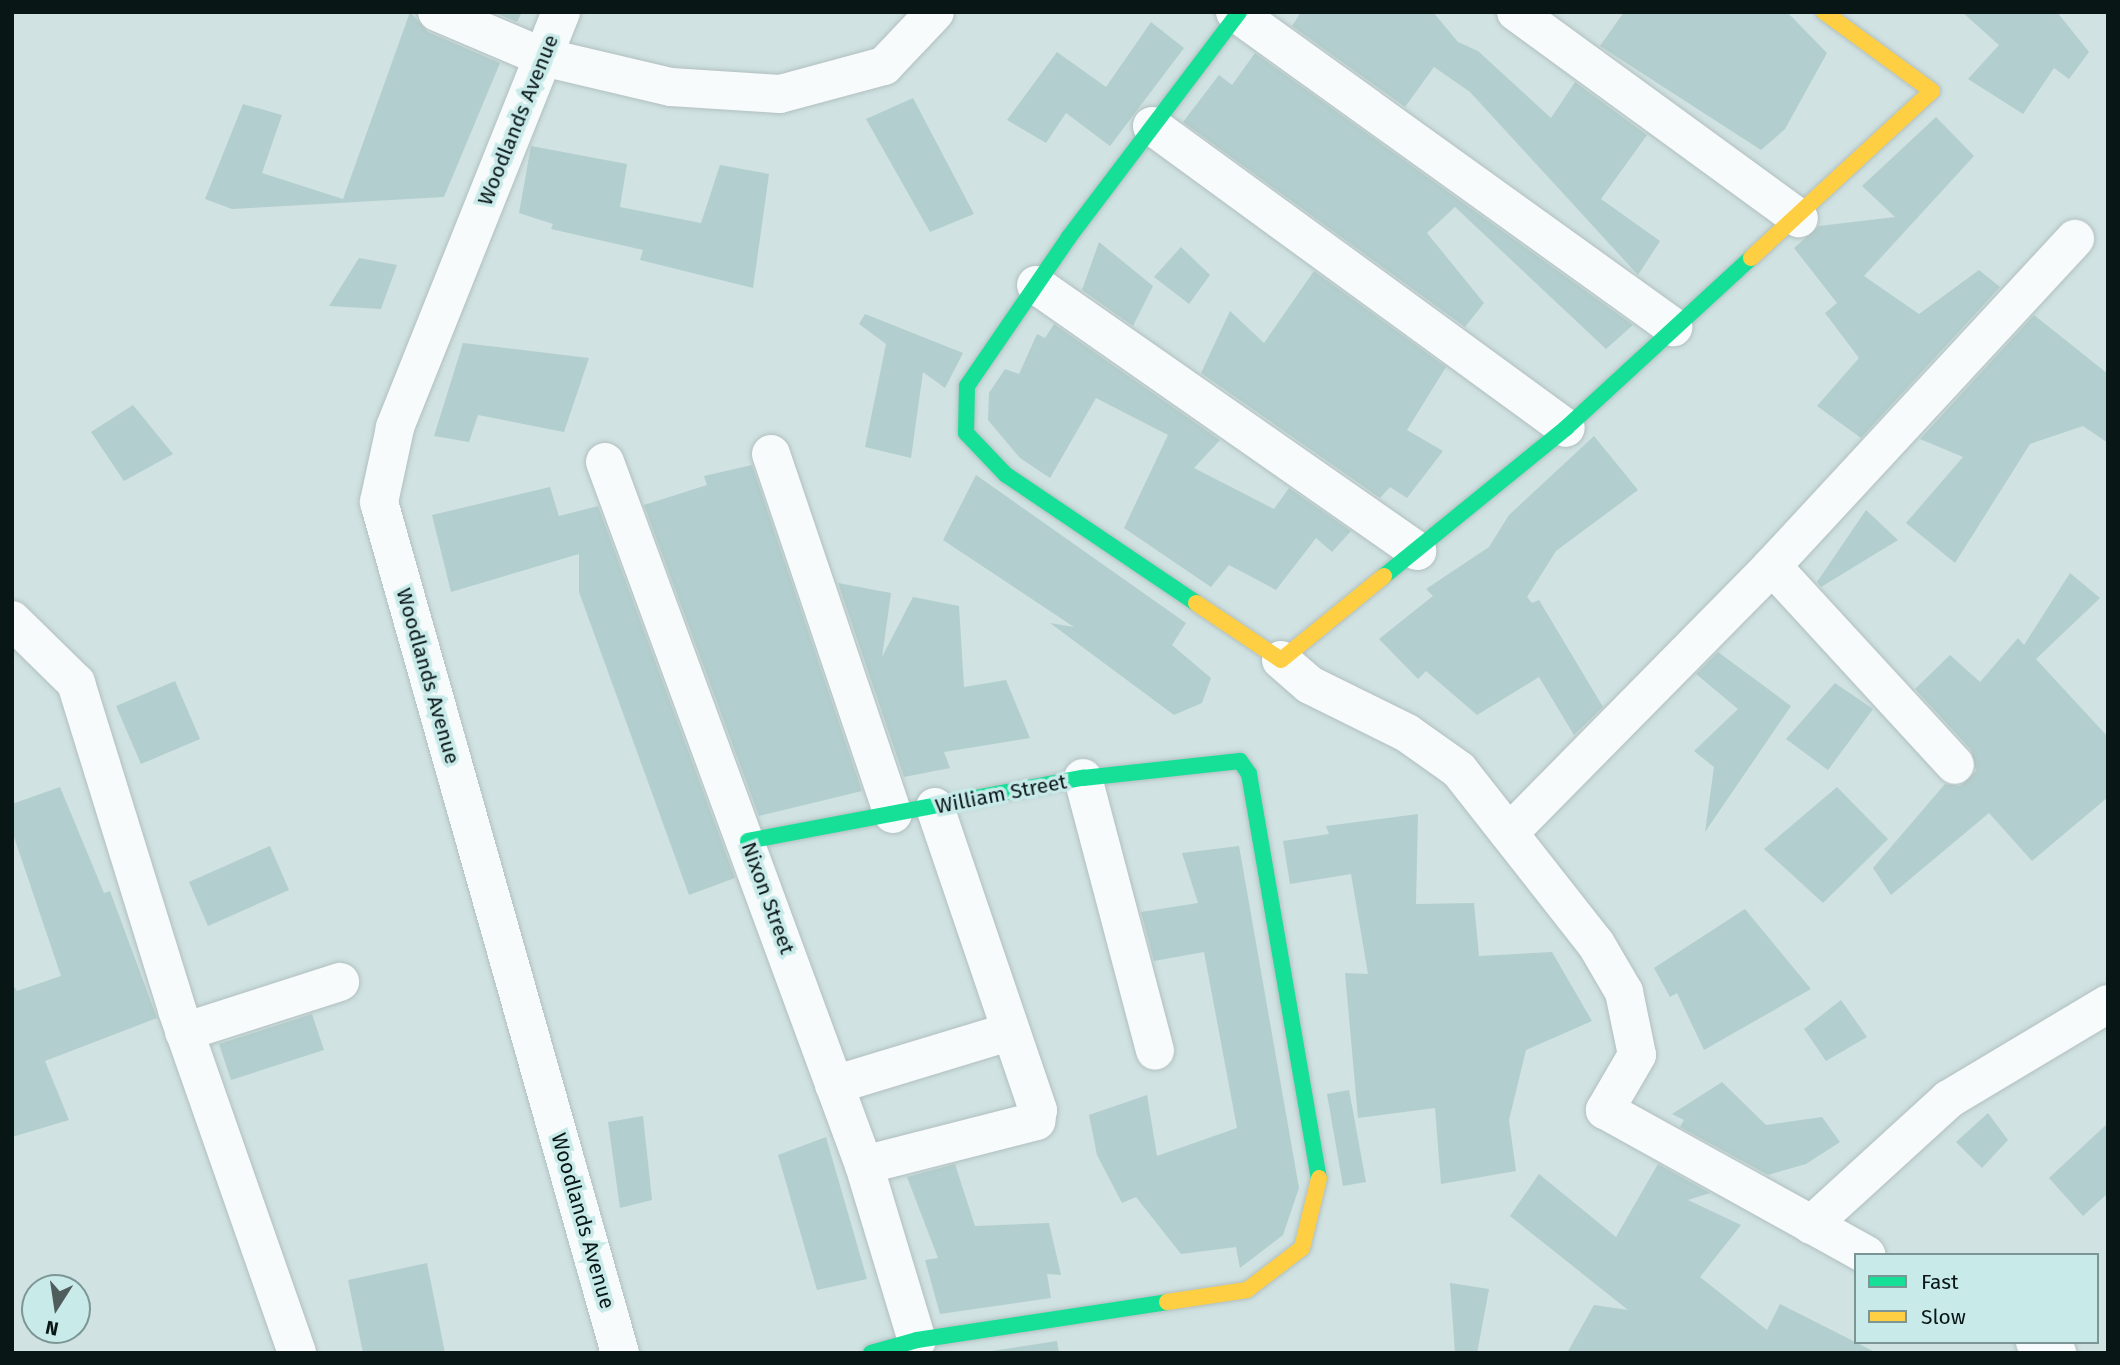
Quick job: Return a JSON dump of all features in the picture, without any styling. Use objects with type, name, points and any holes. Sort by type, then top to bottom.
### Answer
[{"type":"street","points":[[437,12],[543,57],[671,87],[780,94],[884,66],[934,12]]},
{"type":"street","name":"Woodlands Avenue","points":[[561,12],[488,189],[395,428],[379,502],[620,1353]]},
{"type":"street","points":[[1516,12],[1799,218]]},
{"type":"street","points":[[1281,660],[1566,428],[1673,327],[1799,218],[1932,91],[1824,12]]},
{"type":"street","points":[[1673,327],[1237,13],[1152,126],[967,386],[966,433],[1006,475],[1281,660],[1310,685],[1436,751],[1459,770],[1596,944],[1623,992],[1637,1055],[1605,1110],[1863,1253]]},
{"type":"street","points":[[1152,126],[1566,428]]},
{"type":"street","points":[[1509,834],[1772,566],[2075,239]]},
{"type":"street","points":[[1037,285],[1418,551]]},
{"type":"street","points":[[771,454],[893,814]]},
{"type":"street","name":"Nixon Street","points":[[605,462],[748,841],[864,1165],[917,1340]]},
{"type":"street","points":[[1772,566],[1955,765]]},
{"type":"street","points":[[12,620],[76,683],[184,1032],[297,1353]]},
{"type":"street","name":"William Street","points":[[748,841],[1083,778],[1225,759],[1240,761],[1249,775],[1321,1190],[1302,1248],[1247,1290],[917,1340]]},
{"type":"street","points":[[1083,778],[1155,1051]]},
{"type":"street","points":[[864,1165],[1037,1121],[934,807]]},
{"type":"street","points":[[184,1032],[340,982]]},
{"type":"street","points":[[1811,1225],[1949,1099],[2108,1004]]},
{"type":"street","points":[[834,1084],[1008,1032]]},
{"type":"street","points":[[871,1353],[917,1340]]},
{"type":"street","points":[[2039,1344],[2057,1353]]},
{"type":"building","points":[[410,12],[428,32],[500,63],[444,197],[232,209],[205,199],[243,104],[282,115],[262,173],[343,199]]},
{"type":"building","points":[[494,12],[522,12],[517,22]]},
{"type":"building","points":[[1301,12],[1433,12],[1458,42],[1478,51],[1551,118],[1575,82],[1647,135],[1601,199],[1660,241],[1638,275],[1470,92],[1434,67],[1405,107],[1292,26]]},
{"type":"building","points":[[1624,12],[1787,12],[1827,53],[1785,129],[1761,150],[1600,46]]},
{"type":"building","points":[[1962,12],[2057,12],[2089,52],[2069,79],[2054,68],[2023,114],[1968,79],[1999,45]]},
{"type":"building","points":[[1151,22],[1184,48],[1110,146],[1066,113],[1046,143],[1007,120],[1057,52],[1106,87]]},
{"type":"building","points":[[1255,53],[1633,325],[1606,349],[1455,207],[1427,233],[1484,303],[1465,327],[1183,122],[1219,75],[1232,85]]},
{"type":"building","points":[[913,98],[974,214],[930,232],[866,119]]},
{"type":"building","points":[[1936,117],[1974,156],[1864,276],[1919,314],[1979,270],[2000,287],[1861,438],[1817,406],[1859,358],[1825,313],[1837,303],[1794,248],[1819,226],[1895,217],[1862,186]]},
{"type":"building","points":[[531,146],[627,164],[620,207],[701,223],[720,165],[769,174],[753,288],[640,260],[643,250],[551,229],[553,224],[519,213]]},
{"type":"building","points":[[1099,242],[1153,286],[1133,326],[1082,290]]},
{"type":"building","points":[[1181,247],[1210,275],[1189,304],[1154,277]]},
{"type":"building","points":[[359,258],[397,265],[381,309],[329,306]]},
{"type":"building","points":[[1314,271],[1446,367],[1407,430],[1443,451],[1407,498],[1390,487],[1380,498],[1201,373],[1230,311],[1264,343]]},
{"type":"building","points":[[865,314],[963,353],[945,388],[923,372],[911,458],[865,447],[886,344],[859,324]]},
{"type":"building","points":[[2034,315],[2108,374],[2108,443],[2083,426],[2030,444],[1955,563],[1906,523],[1963,457],[1920,439]]},
{"type":"building","points":[[1054,324],[1220,440],[1194,468],[1274,509],[1289,488],[1351,531],[1332,552],[1316,538],[1276,590],[1229,565],[1211,587],[1124,528],[1168,435],[1096,398],[1050,478],[1020,458],[988,420],[989,393],[1005,369],[1019,374],[1037,334],[1045,338]]},
{"type":"building","points":[[463,343],[589,358],[564,432],[478,415],[469,442],[434,436]]},
{"type":"building","points":[[133,405],[173,454],[124,481],[91,432]]},
{"type":"building","points":[[1594,436],[1638,490],[1556,551],[1527,597],[1532,603],[1539,600],[1603,707],[1574,735],[1539,677],[1477,715],[1426,671],[1418,679],[1379,639],[1433,596],[1426,589],[1489,547],[1509,515]]},
{"type":"building","points":[[752,465],[862,791],[759,816],[644,505],[707,485],[704,476]]},
{"type":"building","points":[[976,475],[1186,623],[1172,645],[1211,678],[1202,703],[1174,715],[1050,623],[1074,627],[943,540]]},
{"type":"building","points":[[550,487],[559,516],[598,506],[735,878],[689,895],[579,592],[579,554],[451,592],[432,515]]},
{"type":"building","points":[[1866,510],[1898,540],[1821,587],[1817,582]]},
{"type":"building","points":[[2070,573],[2100,598],[2036,659],[2108,737],[2108,797],[2032,861],[1989,813],[1891,895],[1873,868],[1945,784],[1960,786],[1976,771],[1971,750],[1915,689],[1950,655],[1980,682],[2018,638],[2024,645]]},
{"type":"building","points":[[838,583],[891,593],[882,657],[913,597],[959,606],[964,687],[1006,680],[1030,738],[944,752],[950,768],[904,777]]},
{"type":"building","points":[[1718,652],[1791,706],[1705,832],[1714,767],[1694,751],[1738,709],[1696,674]]},
{"type":"building","points":[[175,681],[200,739],[141,764],[116,706]]},
{"type":"building","points":[[1835,683],[1873,709],[1828,770],[1786,739]]},
{"type":"building","points":[[60,787],[104,893],[110,891],[157,1018],[45,1061],[69,1120],[12,1137],[12,984],[17,991],[61,976],[12,831],[12,804]]},
{"type":"building","points":[[1837,787],[1888,839],[1823,903],[1764,849]]},
{"type":"building","points":[[1418,814],[1416,904],[1474,903],[1479,956],[1552,952],[1592,1021],[1526,1050],[1509,1120],[1516,1171],[1441,1184],[1435,1108],[1358,1118],[1345,973],[1368,974],[1351,874],[1290,884],[1283,841],[1329,834],[1326,826]]},
{"type":"building","points":[[270,846],[289,890],[208,926],[189,882]]},
{"type":"building","points":[[1239,846],[1299,1188],[1283,1235],[1240,1268],[1236,1247],[1181,1254],[1136,1197],[1122,1203],[1097,1155],[1089,1115],[1147,1095],[1157,1156],[1237,1128],[1204,952],[1154,961],[1141,912],[1198,903],[1182,853]]},
{"type":"building","points":[[1745,909],[1811,989],[1704,1050],[1677,993],[1670,997],[1654,968]]},
{"type":"building","points":[[1841,1000],[1867,1037],[1826,1061],[1804,1029]]},
{"type":"building","points":[[312,1014],[324,1050],[231,1080],[219,1044]]},
{"type":"building","points":[[1722,1082],[1766,1125],[1822,1117],[1840,1142],[1806,1164],[1768,1175],[1680,1127],[1684,1120],[1672,1114]]},
{"type":"building","points":[[1349,1090],[1366,1182],[1343,1186],[1327,1094]]},
{"type":"building","points":[[1988,1113],[2008,1140],[1982,1168],[1956,1142]]},
{"type":"building","points":[[643,1116],[652,1200],[620,1208],[608,1122]]},
{"type":"building","points":[[2108,1123],[2108,1193],[2083,1216],[2049,1178]]},
{"type":"building","points":[[826,1137],[867,1279],[817,1290],[778,1155]]},
{"type":"building","points":[[955,1164],[975,1226],[1049,1223],[1061,1275],[1047,1274],[1051,1298],[940,1314],[925,1260],[938,1258],[907,1177]]},
{"type":"building","points":[[1658,1164],[1710,1193],[1688,1200],[1741,1225],[1700,1277],[1767,1330],[1780,1304],[1854,1341],[1854,1344],[1877,1353],[1567,1353],[1594,1305],[1628,1310],[1510,1216],[1539,1174],[1616,1237]]},
{"type":"building","points":[[427,1263],[445,1353],[363,1353],[348,1280]]},
{"type":"building","points":[[1450,1283],[1489,1289],[1477,1353],[1455,1353]]},
{"type":"building","points":[[1057,1341],[1059,1353],[979,1353]]},
{"type":"traffic: fast","points":[[1196,603],[1006,475],[966,433],[967,386],[1069,237],[1239,12]]},
{"type":"traffic: fast","points":[[1384,576],[1566,428],[1751,258]]},
{"type":"traffic: fast","points":[[748,841],[1083,778],[1240,761],[1249,774],[1319,1178]]},
{"type":"traffic: fast","points":[[871,1353],[917,1340],[1167,1302]]},
{"type":"traffic: slow","points":[[1751,258],[1932,91],[1824,12]]},
{"type":"traffic: slow","points":[[1196,603],[1281,660],[1384,576]]},
{"type":"traffic: slow","points":[[1167,1302],[1247,1290],[1302,1248],[1319,1178]]}]
